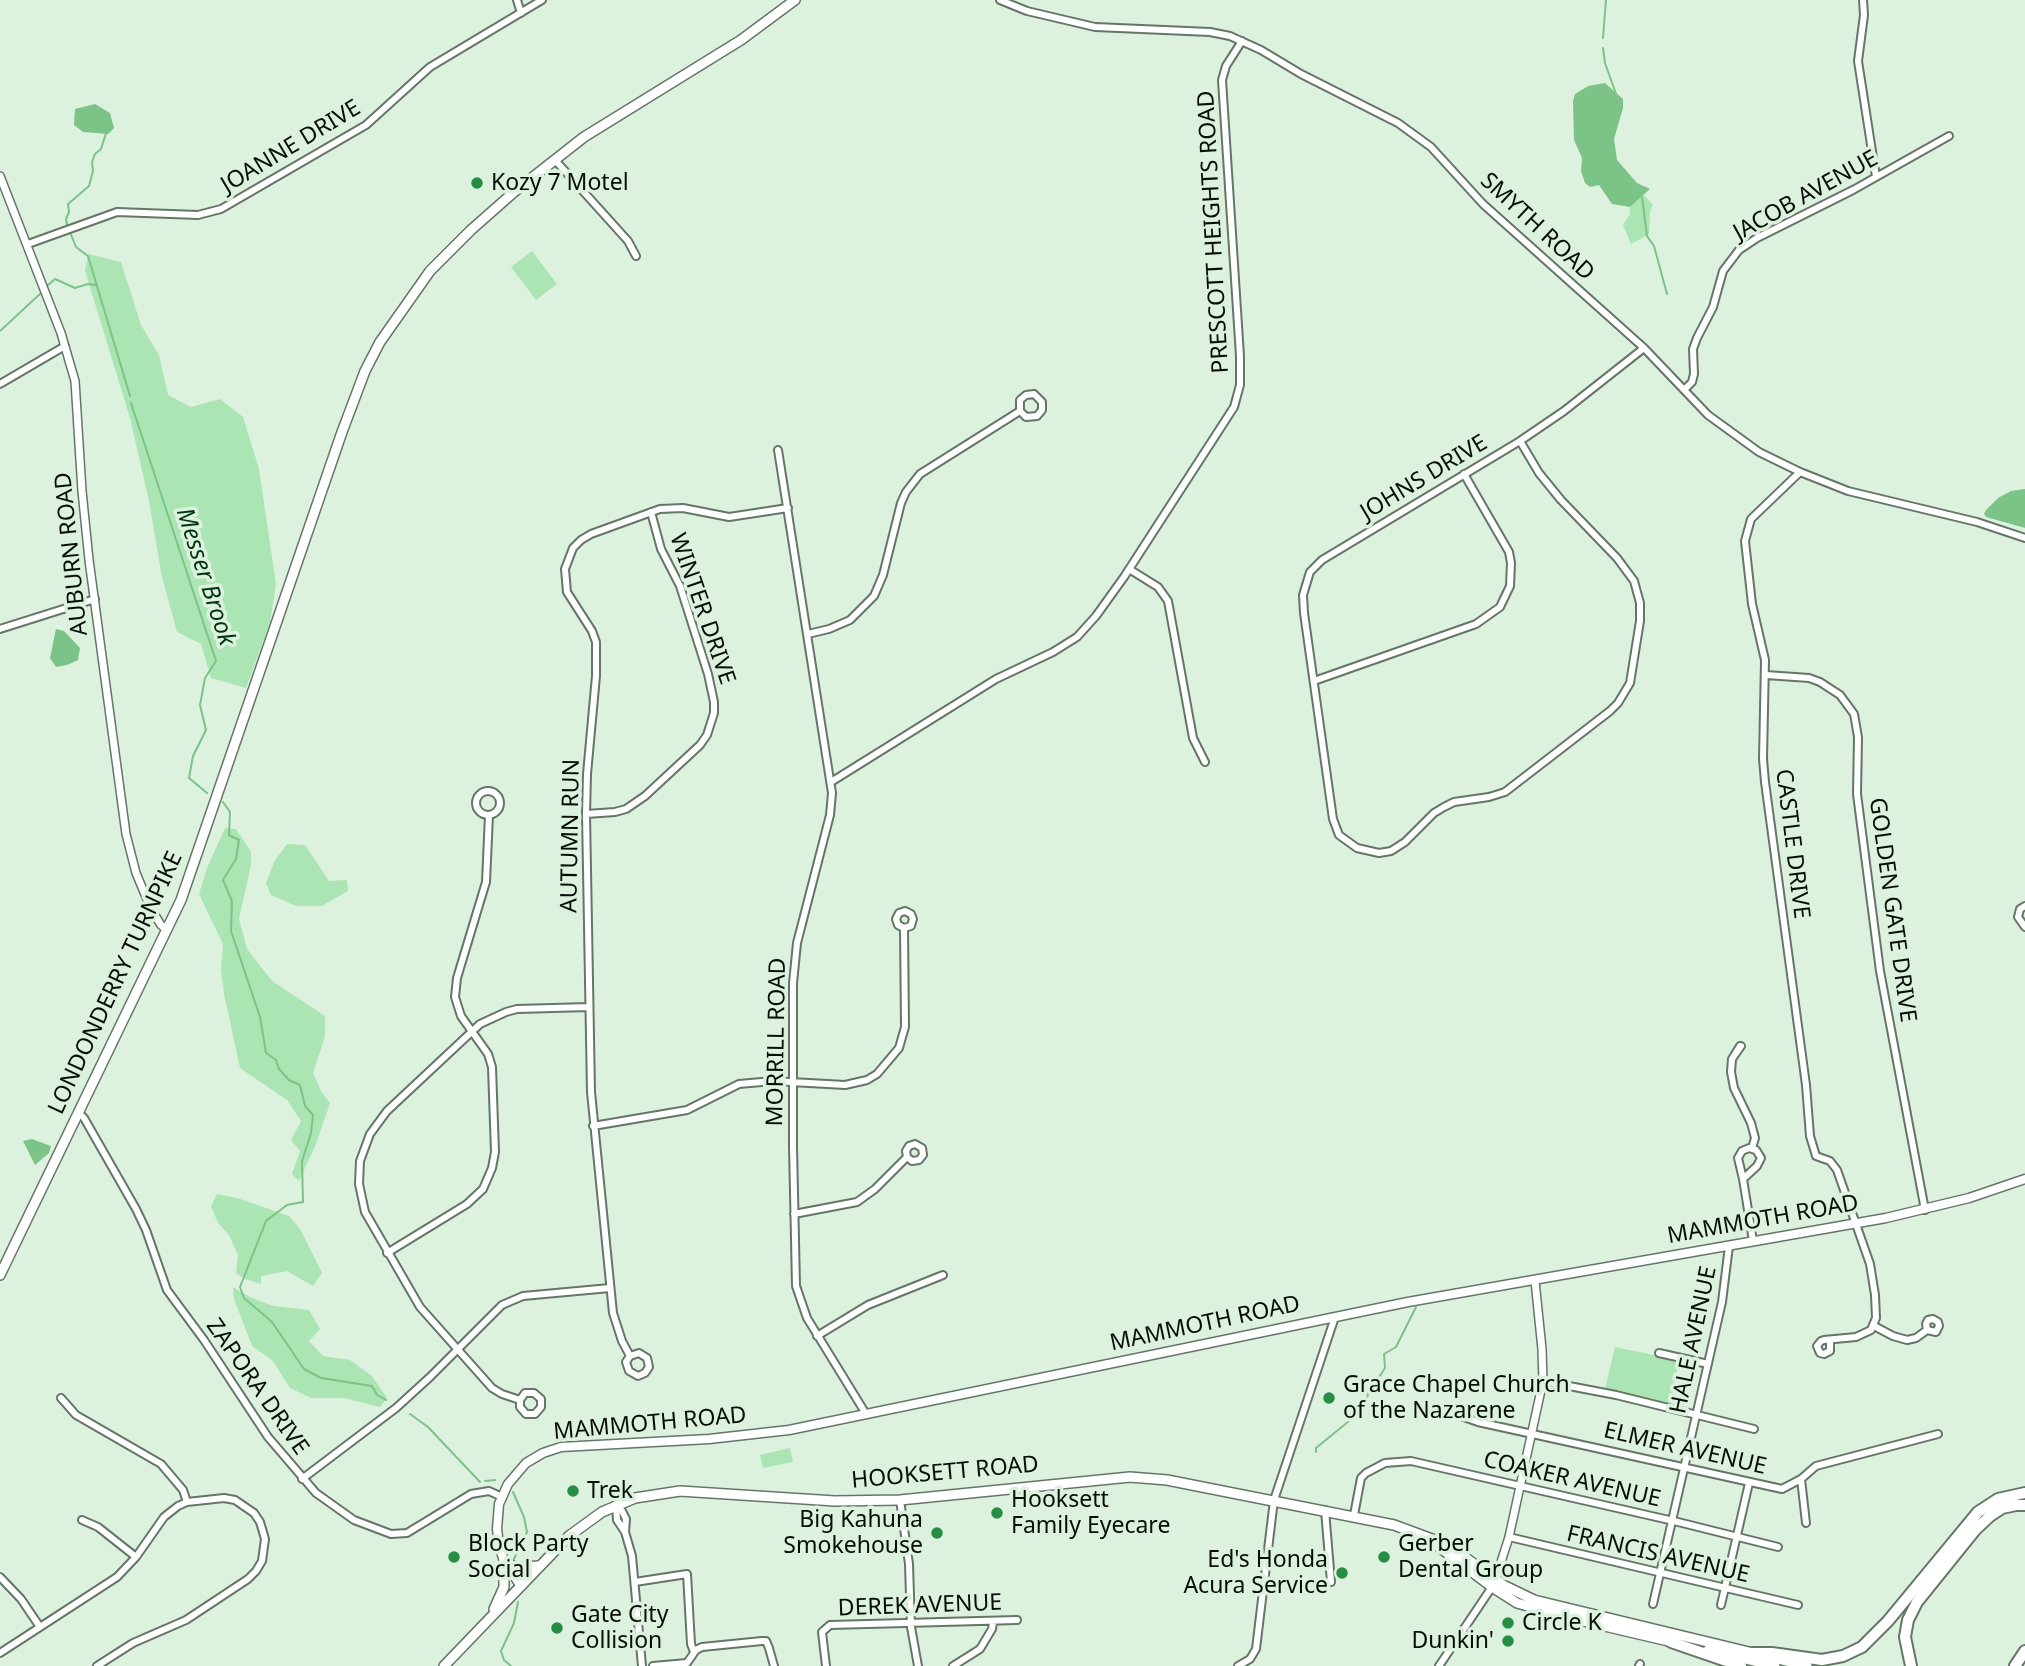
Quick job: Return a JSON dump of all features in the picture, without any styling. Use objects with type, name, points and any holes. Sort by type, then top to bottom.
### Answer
[{"type":"highway","points":[[1752,1653],[1772,1653],[1822,1661],[1843,1656],[1862,1647],[1882,1628],[1978,1512],[1998,1499],[2025,1493]]},
{"type":"highway","points":[[1911,1666],[1905,1647],[1906,1628],[1917,1602],[1975,1530],[1990,1516],[2002,1508],[2025,1505]]},
{"type":"highway","points":[[1671,1642],[1741,1666]]},
{"type":"highway","points":[[2015,1666],[2025,1651]]},
{"type":"highway","points":[[2021,1666],[2025,1661]]},
{"type":"main road","name":"LONDONDERRY TURNPIKE","points":[[0,1275],[188,883],[342,432],[372,357],[401,309],[442,258],[493,211],[584,137],[741,40],[795,0]]},
{"type":"main road","name":"MAMMOTH ROAD","points":[[520,1585],[504,1561],[496,1529],[502,1497],[514,1476],[526,1463],[542,1453],[561,1447],[755,1435],[1335,1317],[1856,1224],[1925,1210],[2025,1179]]},
{"type":"main road","name":"HOOKSETT ROAD","points":[[444,1666],[577,1528],[615,1505],[647,1495],[680,1491],[835,1502],[900,1500],[1130,1477],[1167,1480],[1394,1525],[1426,1537],[1494,1584],[1509,1599],[1537,1610],[1775,1666]]},
{"type":"main road","points":[[504,1561],[516,1568],[538,1566]]},
{"type":"main road","points":[[492,1615],[504,1587],[504,1561]]},
{"type":"main road","name":"HOOKSETT ROAD","points":[[1494,1584],[1534,1600],[1807,1666]]},
{"type":"street","points":[[517,0],[521,13]]},
{"type":"street","name":"JOANNE DRIVE","points":[[28,244],[117,212],[198,215],[220,209],[366,125],[430,67],[542,0]]},
{"type":"street","name":"SMYTH ROAD","points":[[1000,0],[1027,11],[1095,27],[1210,32],[1242,41],[1366,106],[1413,132],[1431,147],[1502,223],[1644,348],[1707,415],[1759,452],[1848,491],[1977,522],[2025,538]]},
{"type":"street","points":[[1863,0],[1864,15],[1858,61],[1876,177]]},
{"type":"street","name":"PRESCOTT HEIGHTS ROAD","points":[[831,782],[996,679],[1068,644],[1096,615],[1129,569],[1239,396],[1237,299],[1222,80],[1226,66],[1242,41]]},
{"type":"street","name":"JACOB AVENUE","points":[[1684,390],[1692,382],[1694,374],[1693,349],[1696,338],[1713,307],[1723,271],[1739,250],[1949,136]]},
{"type":"street","points":[[555,160],[628,241],[636,256]]},
{"type":"street","name":"AUBURN ROAD","points":[[0,176],[65,346],[77,393],[82,491],[126,834],[136,873],[151,909],[167,930]]},
{"type":"street","points":[[0,384],[65,346]]},
{"type":"street","name":"JOHNS DRIVE","points":[[1520,441],[1539,473],[1617,558],[1634,581],[1640,603],[1632,678],[1618,703],[1505,792],[1454,802],[1444,807],[1396,848],[1380,853],[1357,848],[1343,839],[1336,830],[1333,819],[1304,613],[1303,595],[1310,572],[1322,560],[1520,441],[1576,402],[1644,348]]},
{"type":"street","points":[[808,634],[850,620],[867,606],[883,575],[901,503],[920,474],[1020,411]]},
{"type":"street","name":"MORRILL ROAD","points":[[778,450],[831,782],[830,815],[794,960],[796,1286],[817,1336],[866,1414]]},
{"type":"street","name":"CASTLE DRIVE","points":[[1800,472],[1759,510],[1751,519],[1747,530],[1747,570],[1766,676],[1763,747],[1765,782],[1806,1085],[1810,1136],[1816,1156],[1829,1160],[1837,1170],[1856,1224],[1873,1279],[1876,1312],[1874,1326]]},
{"type":"street","points":[[1314,681],[1476,624],[1500,607],[1510,586],[1509,552],[1464,474]]},
{"type":"street","name":"AUTUMN RUN","points":[[630,1356],[615,1324],[593,1126],[586,814],[596,642],[567,592],[565,569],[573,548],[581,540],[651,512],[671,508],[729,517],[788,508]]},
{"type":"street","name":"WINTER DRIVE","points":[[586,814],[626,809],[645,796],[700,745],[712,725],[712,685],[680,586],[661,549],[651,512]]},
{"type":"street","points":[[1129,569],[1158,587],[1168,601],[1193,738],[1205,761]]},
{"type":"street","points":[[0,629],[95,599]]},
{"type":"street","name":"GOLDEN GATE DRIVE","points":[[1766,676],[1809,678],[1820,682],[1840,695],[1854,714],[1858,737],[1857,794],[1880,971],[1925,1210]]},
{"type":"street","points":[[387,1252],[467,1204],[483,1188],[495,1152],[493,1075],[488,1054],[457,1007],[455,990],[486,882],[489,815]]},
{"type":"street","points":[[2025,906],[2020,909],[2018,917],[2025,927]]},
{"type":"street","points":[[593,1126],[687,1110],[738,1084],[755,1082],[834,1085],[856,1083],[877,1074],[899,1048],[905,1027],[904,928]]},
{"type":"street","points":[[520,1400],[492,1388],[419,1307],[372,1228],[361,1201],[359,1166],[363,1150],[376,1124],[387,1111],[490,1018],[517,1009],[589,1007]]},
{"type":"street","points":[[1732,1059],[1734,1088],[1751,1123],[1755,1138],[1752,1148]]},
{"type":"street","name":"ZAPORA DRIVE","points":[[78,1112],[136,1209],[167,1290],[204,1340],[268,1437],[316,1493],[354,1520],[391,1534],[407,1533],[471,1494],[489,1491],[502,1497]]},
{"type":"street","points":[[1752,1148],[1740,1153],[1739,1164],[1744,1179],[1753,1241]]},
{"type":"street","points":[[1744,1179],[1760,1161],[1760,1156],[1752,1148]]},
{"type":"street","points":[[794,1213],[857,1202],[875,1189],[907,1157]]},
{"type":"street","name":"HALE AVENUE","points":[[1653,1604],[1708,1364],[1727,1274],[1729,1246]]},
{"type":"street","points":[[817,1336],[868,1305],[943,1275]]},
{"type":"street","points":[[1442,1665],[1494,1584],[1510,1537],[1543,1381],[1535,1281]]},
{"type":"street","points":[[302,1479],[396,1408],[493,1312],[512,1299],[540,1293],[610,1288]]},
{"type":"street","points":[[1238,1666],[1250,1659],[1256,1649],[1275,1500],[1335,1317]]},
{"type":"street","points":[[1830,1340],[1860,1336],[1874,1326],[1907,1340],[1916,1338],[1927,1330]]},
{"type":"street","points":[[1659,1353],[1708,1364]]},
{"type":"street","points":[[1543,1381],[1754,1429]]},
{"type":"street","points":[[61,1398],[76,1415],[161,1464],[183,1490],[187,1502]]},
{"type":"street","name":"ELMER AVENUE","points":[[1438,1408],[1478,1422],[1782,1489],[1801,1479],[1811,1469],[1826,1463],[1938,1434]]},
{"type":"street","name":"COAKER AVENUE","points":[[1354,1515],[1361,1478],[1385,1463],[1411,1461],[1674,1520],[1778,1547]]},
{"type":"street","points":[[1801,1479],[1806,1524]]},
{"type":"street","points":[[1721,1605],[1749,1483]]},
{"type":"street","points":[[0,1653],[117,1577],[136,1558],[164,1517],[173,1509],[187,1502],[224,1498],[246,1505],[254,1513],[264,1533],[262,1561],[248,1579],[186,1620],[133,1643],[97,1666]]},
{"type":"street","points":[[900,1500],[909,1564],[911,1623],[918,1666]]},
{"type":"street","points":[[615,1505],[617,1520],[625,1532],[632,1556],[642,1666]]},
{"type":"street","points":[[1325,1510],[1331,1582]]},
{"type":"street","points":[[82,1520],[98,1527],[136,1558]]},
{"type":"street","name":"FRANCIS AVENUE","points":[[1510,1537],[1798,1605]]},
{"type":"street","points":[[635,1582],[687,1574],[691,1644],[694,1652]]},
{"type":"street","points":[[0,1577],[21,1599],[40,1627]]},
{"type":"street","name":"DEREK AVENUE","points":[[827,1666],[821,1638],[825,1627],[836,1624],[1017,1620]]},
{"type":"street","points":[[953,1666],[980,1649],[992,1629],[993,1622]]},
{"type":"street","points":[[653,1666],[687,1662],[700,1648],[713,1645],[766,1641],[774,1666]]},
{"type":"shaded area","points":[[1605,83],[1623,99],[1614,139],[1617,160],[1637,183],[1650,189],[1630,207],[1612,204],[1599,185],[1590,187],[1585,183],[1581,171],[1582,158],[1574,140],[1575,94],[1588,86]]},
{"type":"shaded area","points":[[95,104],[110,113],[114,128],[108,134],[83,132],[74,125],[75,109]]},
{"type":"shaded area","points":[[1644,195],[1653,205],[1649,234],[1631,244],[1623,225],[1630,214],[1630,207]]},
{"type":"shaded area","points":[[532,251],[557,284],[536,300],[511,267]]},
{"type":"shaded area","points":[[88,254],[121,262],[141,325],[159,355],[168,395],[191,407],[220,399],[243,417],[259,469],[276,584],[270,622],[246,688],[211,678],[201,644],[177,632],[162,577],[149,501],[130,418],[85,271]]},
{"type":"shaded area","points":[[2025,489],[2025,528],[1986,517],[1984,514],[1998,498],[2011,491]]},
{"type":"shaded area","points":[[56,629],[64,631],[80,648],[78,660],[56,667],[50,658]]},
{"type":"shaded area","points":[[225,828],[236,829],[251,852],[251,865],[239,919],[247,949],[272,981],[325,1016],[325,1036],[313,1073],[330,1103],[316,1144],[299,1181],[292,1174],[300,1151],[291,1140],[301,1121],[287,1100],[240,1068],[224,994],[221,970],[223,944],[199,894]]},
{"type":"shaded area","points":[[287,844],[305,845],[329,881],[347,880],[348,891],[322,906],[296,906],[271,895],[266,883],[274,862]]},
{"type":"shaded area","points":[[32,1139],[51,1146],[49,1153],[35,1165],[23,1141]]},
{"type":"shaded area","points":[[217,1194],[289,1216],[300,1229],[322,1273],[313,1286],[287,1271],[261,1276],[261,1284],[236,1273],[238,1255],[211,1206]]},
{"type":"shaded area","points":[[233,1287],[273,1306],[309,1310],[320,1329],[309,1341],[323,1356],[350,1360],[372,1376],[387,1398],[380,1407],[344,1398],[311,1398],[290,1388],[273,1361],[252,1346],[234,1299]]},
{"type":"shaded area","points":[[1615,1347],[1679,1360],[1670,1404],[1605,1389]]},
{"type":"shaded area","points":[[790,1448],[793,1462],[763,1468],[760,1455]]},
{"type":"waterway","points":[[1603,38],[1606,0]]},
{"type":"waterway","points":[[1603,48],[1605,63],[1616,94]]},
{"type":"waterway","points":[[67,225],[68,204],[89,186],[93,171],[92,162],[101,149],[106,133]]},
{"type":"waterway","points":[[1642,197],[1647,236],[1654,246],[1667,294]]},
{"type":"waterway","name":"Messer Brook","points":[[70,232],[76,247],[88,256],[130,396]]},
{"type":"waterway","points":[[48,285],[55,279],[75,288],[95,285]]},
{"type":"waterway","points":[[0,331],[41,293]]},
{"type":"waterway","name":"Messer Brook","points":[[131,403],[216,661],[205,678],[200,705],[206,730],[193,756],[189,778],[207,793]]},
{"type":"waterway","name":"Messer Brook","points":[[223,802],[230,812],[229,835],[239,840],[236,859],[223,880],[232,901],[231,931],[260,1017],[266,1053],[276,1060],[279,1069],[289,1080],[300,1085],[305,1106],[313,1115],[311,1133],[302,1161],[303,1202],[287,1205],[266,1221],[240,1287],[244,1298],[272,1322],[304,1369],[321,1378],[372,1386],[377,1395],[386,1400]]},
{"type":"waterway","points":[[1316,1452],[1316,1448],[1354,1417],[1366,1403],[1368,1394],[1385,1368],[1384,1354],[1396,1347],[1416,1307]]},
{"type":"waterway","name":"Messer Brook","points":[[410,1414],[428,1427],[480,1482]]},
{"type":"waterway","name":"Messer Brook","points":[[485,1481],[495,1480]]},
{"type":"waterway","name":"Messer Brook","points":[[513,1492],[524,1517],[527,1532],[513,1561]]},
{"type":"waterway","name":"Messer Brook","points":[[511,1666],[504,1660],[501,1651],[514,1623],[518,1602]]},
{"type":"place","name":"Kozy 7 Motel","points":[[477,183]]},
{"type":"place","name":"Grace Chapel Church of the Nazarene","points":[[1329,1398]]},
{"type":"place","name":"Trek","points":[[573,1491]]},
{"type":"place","name":"Hooksett Family Eyecare","points":[[997,1513]]},
{"type":"place","name":"Big Kahuna Smokehouse","points":[[937,1533]]},
{"type":"place","name":"Block Party Social","points":[[454,1557]]},
{"type":"place","name":"Gerber Dental Group","points":[[1384,1557]]},
{"type":"place","name":"Ed's Honda Acura Service","points":[[1342,1573]]},
{"type":"place","name":"Circle K","points":[[1508,1623]]},
{"type":"place","name":"Gate City Collision","points":[[557,1628]]},
{"type":"place","name":"Dunkin'","points":[[1508,1641]]}]
